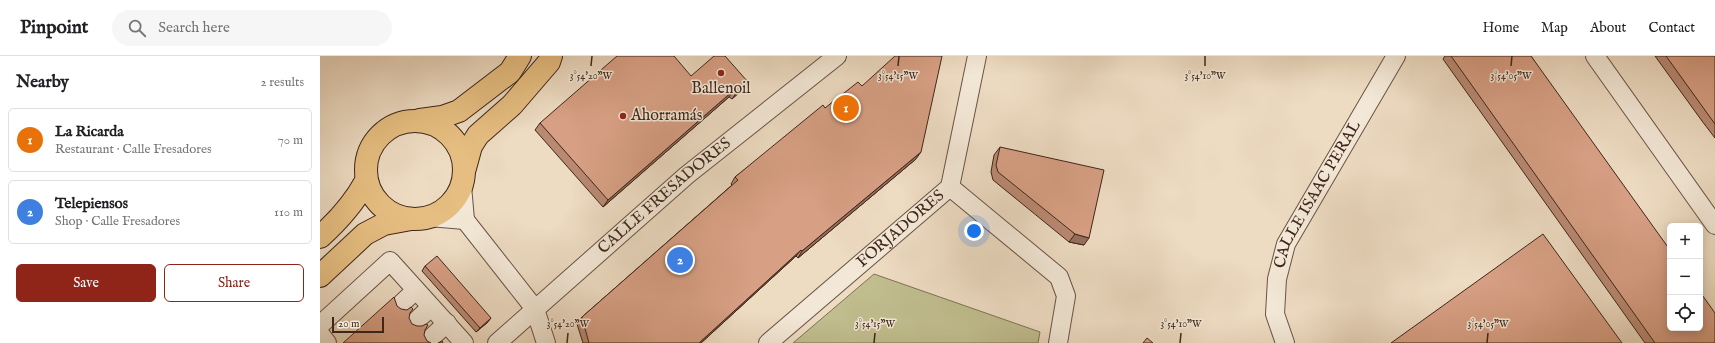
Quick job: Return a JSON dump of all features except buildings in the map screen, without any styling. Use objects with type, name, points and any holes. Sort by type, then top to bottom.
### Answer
[{"type":"main road","points":[[420,218],[399,217],[387,211],[374,198],[366,181],[365,167],[368,154],[378,138],[393,125],[406,121],[442,117],[459,111],[510,72],[520,56]]},
{"type":"main road","points":[[320,276],[365,234],[384,224],[420,218],[443,211],[454,200],[463,177],[471,146],[478,135],[512,105],[549,62],[551,56]]},
{"type":"main road","points":[[419,120],[436,125],[451,136],[461,151],[463,177]]},
{"type":"main road","points":[[320,238],[343,215],[355,200],[366,181]]},
{"type":"street","name":"CALLE FRESADORES","points":[[497,343],[687,175],[837,56]]},
{"type":"street","name":"FORJADORES","points":[[768,343],[950,187],[977,56]]},
{"type":"street","name":"CALLE ISAAC PERAL","points":[[1286,343],[1274,314],[1277,279],[1286,244],[1396,56]]},
{"type":"street","points":[[1595,56],[1715,225]]},
{"type":"street","points":[[463,177],[465,220],[534,309],[546,343]]},
{"type":"street","points":[[950,187],[1059,277],[1066,296],[1058,343]]},
{"type":"street","points":[[420,218],[465,220]]},
{"type":"street","points":[[320,325],[390,261],[447,323],[460,342]]},
{"type":"street","points":[[402,303],[416,290]]},
{"type":"street","points":[[416,320],[431,307]]},
{"type":"street","points":[[432,337],[447,323]]},
{"type":"street","points":[[320,334],[327,343]]},
{"type":"shaded area","points":[[874,274],[1040,332],[1038,343],[793,343]]},
{"type":"place","name":"Ballenoil","points":[[721,73]]},
{"type":"place","name":"La Ricarda","points":[[846,108]]},
{"type":"place","name":"Ahorramás","points":[[623,116]]},
{"type":"place","name":"Telepiensos","points":[[680,260]]}]
